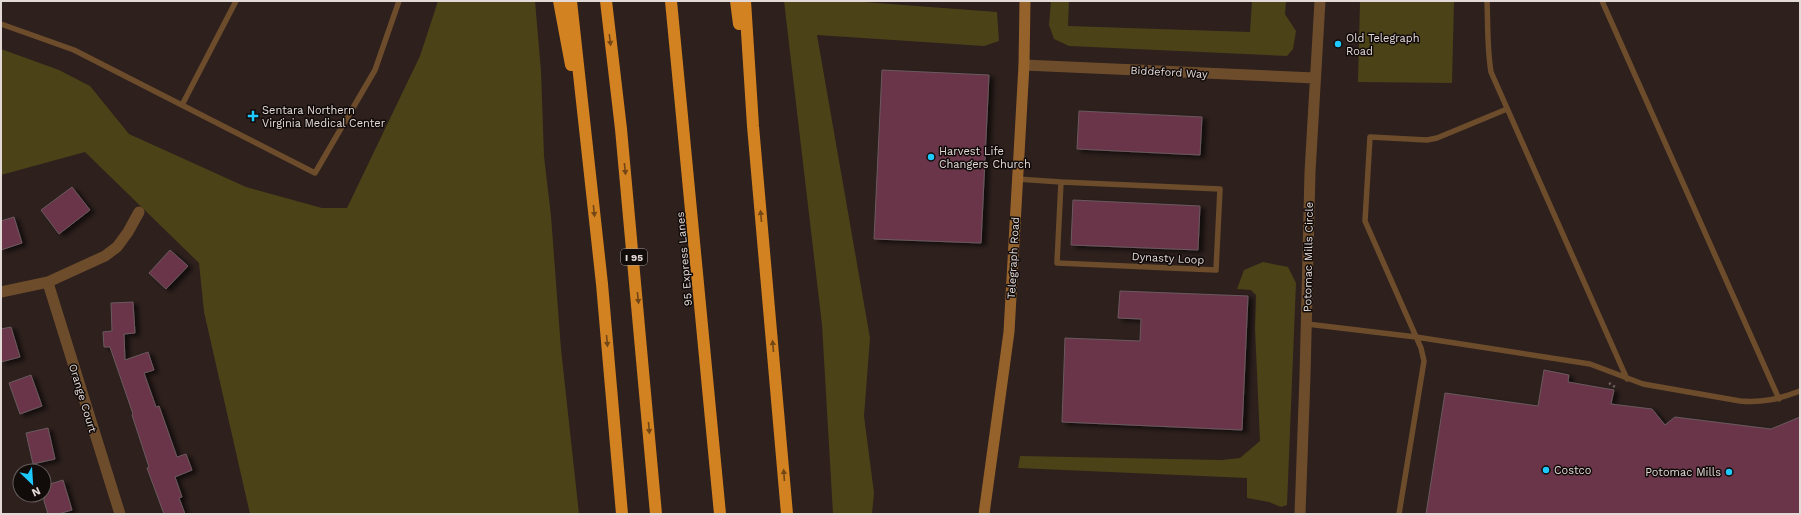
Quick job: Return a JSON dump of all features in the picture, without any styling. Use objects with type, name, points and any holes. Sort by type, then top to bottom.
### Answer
[{"type":"highway","points":[[559,1],[587,145]]},
{"type":"highway","points":[[572,1],[602,284],[622,514]]},
{"type":"highway","name":"I 95","points":[[606,1],[621,129],[656,514]]},
{"type":"highway","name":"95 Express Lanes","points":[[671,1],[687,150],[720,514]]},
{"type":"highway","points":[[736,1],[753,126]]},
{"type":"highway","points":[[745,1],[753,126],[786,514]]},
{"type":"highway","points":[[614,514],[616,441]]},
{"type":"main road","name":"Telegraph Road","points":[[984,514],[1008,332],[1024,65],[1025,1]]},
{"type":"street","name":"Potomac Mills Circle","points":[[1300,514],[1314,78],[1320,1]]},
{"type":"street","name":"Biddeford Way","points":[[1024,65],[1314,78]]},
{"type":"street","points":[[1,292],[48,283],[105,256],[116,247],[128,232],[139,212]]},
{"type":"street","name":"Orange Court","points":[[48,283],[120,514]]},
{"type":"lane","points":[[182,105],[236,1]]},
{"type":"lane","points":[[1,24],[74,50],[315,173],[375,70],[399,1]]},
{"type":"lane","points":[[1487,1],[1489,29],[1487,49],[1491,72],[1627,379]]},
{"type":"lane","points":[[1602,1],[1779,399]]},
{"type":"lane","points":[[1400,514],[1424,373],[1423,355],[1365,221],[1370,137],[1427,140],[1437,138],[1507,109]]},
{"type":"lane","name":"Dynasty Loop","points":[[1017,179],[1220,189],[1216,270],[1057,263],[1061,182]]},
{"type":"lane","points":[[1306,324],[1416,337],[1590,364],[1643,384],[1740,401],[1756,403],[1779,399],[1800,391]]},
{"type":"shaded area","points":[[438,1],[535,1],[541,71],[544,156],[551,216],[561,349],[579,514],[250,514],[204,312],[199,263],[85,152],[1,175],[1,49],[59,70],[90,86],[129,134],[246,187],[322,208],[347,208],[420,56]]},
{"type":"shaded area","points":[[784,1],[850,1],[997,12],[999,41],[984,46],[817,35],[870,338],[864,416],[874,493],[872,514],[833,514],[822,325]]},
{"type":"shaded area","points":[[1051,1],[1069,1],[1068,26],[1250,32],[1252,1],[1286,1],[1285,14],[1296,31],[1293,49],[1287,56],[1069,46],[1054,39],[1049,25]]},
{"type":"shaded area","points":[[1360,1],[1454,1],[1452,83],[1358,82]]},
{"type":"shaded area","points":[[1263,262],[1288,267],[1296,283],[1287,505],[1281,507],[1269,502],[1247,498],[1247,478],[1018,468],[1020,456],[1221,460],[1240,458],[1260,441],[1255,328],[1256,295],[1251,290],[1237,289],[1244,270]]},
{"type":"building","name":"Harvest Life Changers Church","points":[[882,70],[989,75],[981,243],[874,239]]},
{"type":"building","points":[[1079,111],[1202,117],[1200,155],[1077,149]]},
{"type":"building","points":[[72,187],[90,210],[59,234],[41,210]]},
{"type":"building","points":[[1073,200],[1200,206],[1198,250],[1071,245]]},
{"type":"building","points":[[14,217],[22,243],[1,250],[1,221]]},
{"type":"building","points":[[170,250],[188,266],[166,289],[149,273]]},
{"type":"building","points":[[1120,291],[1248,296],[1242,430],[1062,422],[1065,338],[1140,341],[1141,319],[1118,318]]},
{"type":"building","points":[[133,302],[135,333],[124,334],[125,360],[148,352],[154,370],[144,373],[156,407],[159,406],[177,457],[186,454],[192,470],[175,477],[182,497],[179,498],[185,514],[164,514],[147,468],[149,467],[132,415],[133,414],[110,347],[104,347],[103,332],[112,331],[111,303]]},
{"type":"building","points":[[11,327],[20,357],[1,362],[1,329]]},
{"type":"building","name":"Costco","points":[[1544,370],[1569,375],[1568,382],[1614,390],[1611,404],[1652,409],[1665,425],[1675,417],[1771,429],[1800,417],[1800,514],[1426,514],[1445,393],[1538,406]]},
{"type":"building","points":[[31,375],[42,406],[20,414],[9,383]]},
{"type":"building","points":[[48,428],[55,459],[33,463],[26,433]]},
{"type":"building","points":[[63,480],[72,510],[58,514],[48,514],[45,503],[52,503],[52,483]]},
{"type":"place","name":"Old Telegraph Road","points":[[1338,44]]},
{"type":"place","name":"Sentara Northern Virginia Medical Center","points":[[253,116]]},
{"type":"place","name":"Harvest Life Changers Church","points":[[931,157]]},
{"type":"place","name":"Costco","points":[[1546,470]]},
{"type":"place","name":"Potomac Mills","points":[[1729,472]]}]
